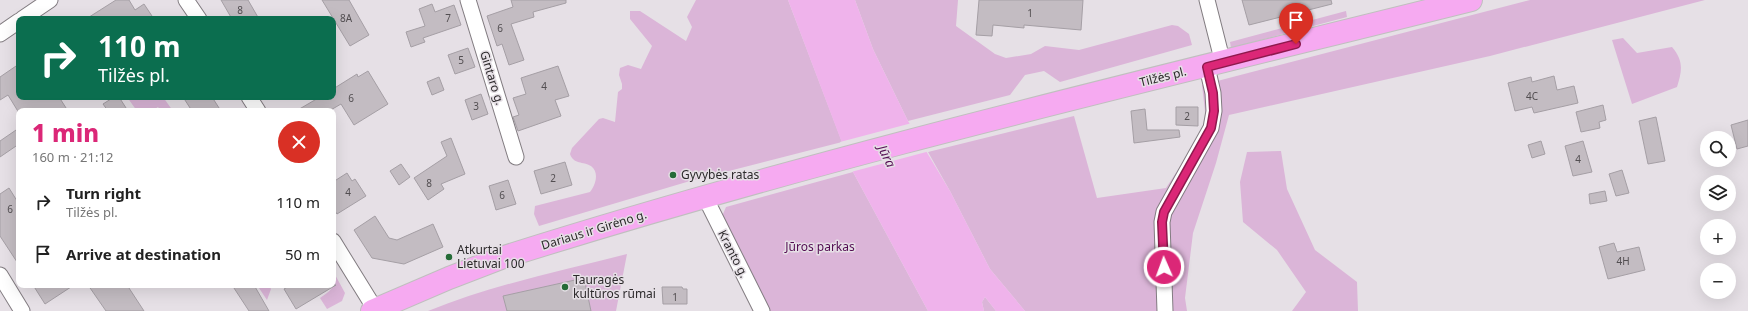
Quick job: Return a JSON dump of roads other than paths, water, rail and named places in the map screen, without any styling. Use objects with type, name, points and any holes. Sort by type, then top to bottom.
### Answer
[{"type":"highway","name":"Tilžės pl.","points":[[822,163],[971,124],[1215,65],[1471,0]]},
{"type":"highway","name":"Dariaus ir Girėno g.","points":[[374,310],[501,258],[822,163]]},
{"type":"street","points":[[26,16],[50,0]]},
{"type":"street","points":[[186,0],[197,16]]},
{"type":"street","name":"Gintaro g.","points":[[468,0],[516,157]]},
{"type":"street","points":[[1165,311],[1162,222],[1164,212],[1211,128],[1214,111],[1213,93],[1215,65],[1207,0]]},
{"type":"street","points":[[0,34],[16,23]]},
{"type":"street","name":"Kranto g.","points":[[705,197],[762,311]]},
{"type":"street","points":[[336,246],[374,310]]},
{"type":"street","points":[[0,275],[22,311]]},
{"type":"water","name":"Jūra","points":[[788,0],[855,0],[873,49],[908,121],[950,191],[990,269],[1025,311],[996,311],[985,297],[982,302],[984,311],[928,311],[853,172]]},
{"type":"place","name":"Gyvybės ratas","points":[[673,175]]},
{"type":"place","name":"Atkurtai Lietuvai 100","points":[[449,257]]},
{"type":"place","name":"Tauragės kultūros rūmai","points":[[565,287]]},
{"type":"park label","name":"Jūros parkas","points":[[820,247]]}]
